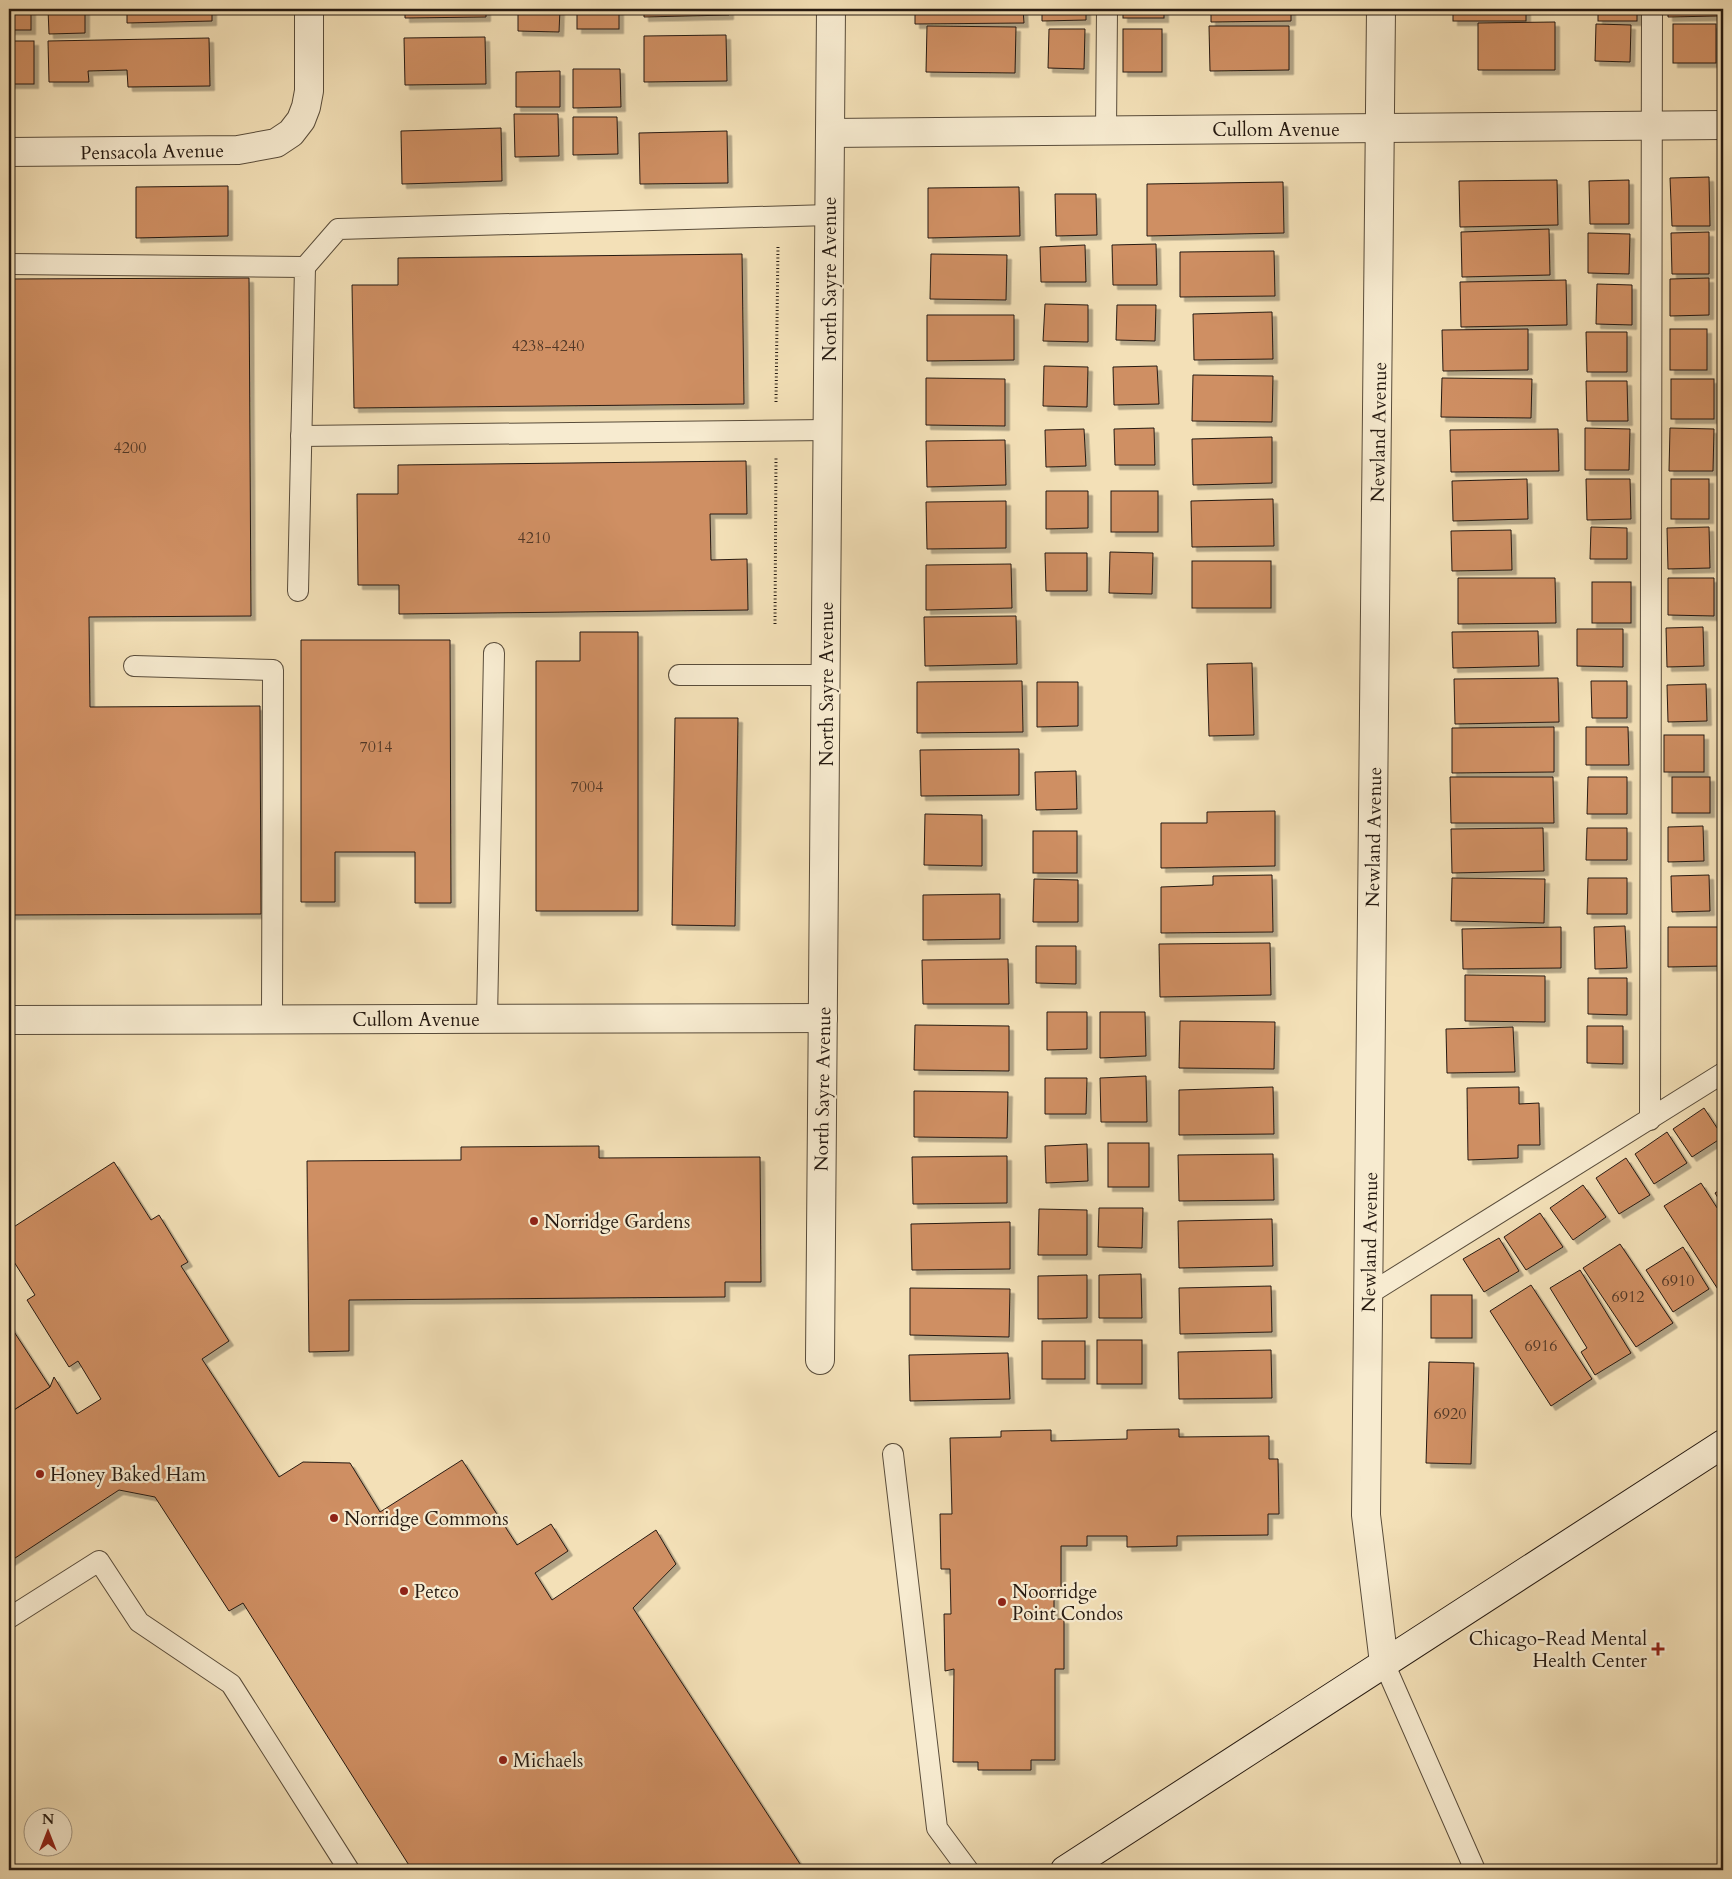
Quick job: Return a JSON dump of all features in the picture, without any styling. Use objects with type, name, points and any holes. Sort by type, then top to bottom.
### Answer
[{"type":"street","name":"Pensacola Avenue","points":[[9,152],[238,150],[276,143],[291,133],[301,120],[309,92],[309,9]]},
{"type":"street","name":"North Sayre Avenue","points":[[820,1360],[831,9]]},
{"type":"street","name":"Newland Avenue","points":[[1381,9],[1366,1515],[1384,1663]]},
{"type":"street","name":"Cullom Avenue","points":[[830,133],[1723,125]]},
{"type":"street","name":"Cullom Avenue","points":[[9,1020],[823,1018]]},
{"type":"street","points":[[1065,1870],[1723,1444]]},
{"type":"lane","points":[[1106,131],[1107,9]]},
{"type":"lane","points":[[1650,1120],[1652,9]]},
{"type":"lane","points":[[298,591],[305,267],[338,229],[829,215]]},
{"type":"lane","points":[[9,264],[305,267]]},
{"type":"lane","points":[[301,436],[828,430]]},
{"type":"lane","points":[[487,1019],[494,653]]},
{"type":"lane","points":[[134,666],[273,670],[272,1020]]},
{"type":"lane","points":[[679,675],[826,675]]},
{"type":"lane","points":[[1369,1294],[1723,1074]]},
{"type":"lane","points":[[893,1454],[938,1828],[968,1870]]},
{"type":"lane","points":[[9,1618],[99,1561],[139,1622],[231,1684],[349,1870]]},
{"type":"lane","points":[[1384,1663],[1475,1870]]},
{"type":"building","points":[[9,9],[31,9],[31,30],[9,30]]},
{"type":"building","points":[[48,9],[85,9],[85,33],[49,34]]},
{"type":"building","points":[[127,9],[212,9],[212,21],[127,23]]},
{"type":"building","points":[[405,9],[486,9],[486,17],[405,18]]},
{"type":"building","points":[[518,9],[560,9],[559,32],[518,31]]},
{"type":"building","points":[[577,9],[619,9],[619,29],[577,29]]},
{"type":"building","points":[[644,9],[729,9],[729,15],[644,17]]},
{"type":"building","points":[[915,9],[1023,9],[1024,23],[915,24]]},
{"type":"building","points":[[1042,9],[1086,9],[1086,20],[1042,21]]},
{"type":"building","points":[[1123,9],[1164,9],[1164,18],[1123,18]]},
{"type":"building","points":[[1211,9],[1291,9],[1291,21],[1211,22]]},
{"type":"building","points":[[1453,9],[1526,9],[1526,21],[1453,21]]},
{"type":"building","points":[[1598,9],[1637,9],[1637,21],[1598,21]]},
{"type":"building","points":[[1668,9],[1717,9],[1718,16],[1668,17]]},
{"type":"building","points":[[1555,22],[1555,70],[1478,70],[1478,23]]},
{"type":"building","points":[[1596,24],[1631,25],[1630,62],[1595,61]]},
{"type":"building","points":[[1673,24],[1716,24],[1716,63],[1673,63]]},
{"type":"building","points":[[927,26],[1016,27],[1015,73],[926,72]]},
{"type":"building","points":[[1209,26],[1289,26],[1289,70],[1210,71]]},
{"type":"building","points":[[1049,29],[1085,29],[1084,69],[1048,68]]},
{"type":"building","points":[[1123,29],[1162,29],[1162,72],[1123,72]]},
{"type":"building","points":[[726,35],[727,81],[644,82],[644,36]]},
{"type":"building","points":[[485,37],[486,84],[405,85],[404,38]]},
{"type":"building","points":[[209,38],[210,86],[128,87],[127,70],[88,71],[89,82],[49,82],[48,41]]},
{"type":"building","points":[[9,41],[34,41],[34,84],[9,84]]},
{"type":"building","points":[[573,69],[620,69],[621,107],[573,108]]},
{"type":"building","points":[[560,71],[560,107],[516,107],[516,72]]},
{"type":"building","points":[[514,114],[558,114],[559,156],[515,157]]},
{"type":"building","points":[[573,117],[617,117],[618,154],[573,155]]},
{"type":"building","points":[[501,128],[502,181],[402,184],[401,131]]},
{"type":"building","points":[[727,131],[728,183],[640,184],[639,133]]},
{"type":"building","points":[[1709,177],[1710,226],[1672,226],[1670,178]]},
{"type":"building","points":[[1557,180],[1558,225],[1460,227],[1459,181]]},
{"type":"building","points":[[1629,180],[1629,224],[1590,224],[1589,181]]},
{"type":"building","points":[[1283,182],[1284,233],[1147,236],[1147,184]]},
{"type":"building","points":[[228,186],[228,236],[136,238],[136,187]]},
{"type":"building","points":[[1019,187],[1020,236],[928,238],[928,188]]},
{"type":"building","points":[[1055,194],[1096,194],[1097,235],[1056,236]]},
{"type":"building","points":[[1549,229],[1550,275],[1462,277],[1461,232]]},
{"type":"building","points":[[1709,232],[1709,274],[1672,274],[1671,233]]},
{"type":"building","points":[[1588,233],[1630,234],[1629,274],[1588,273]]},
{"type":"building","points":[[1156,244],[1157,285],[1113,285],[1112,245]]},
{"type":"building","points":[[1085,245],[1086,282],[1041,282],[1040,247]]},
{"type":"building","points":[[1274,251],[1275,296],[1180,297],[1180,252]]},
{"type":"building","points":[[742,254],[744,404],[354,408],[352,285],[398,285],[398,258]]},
{"type":"building","points":[[931,254],[1007,255],[1006,300],[930,299]]},
{"type":"building","points":[[249,278],[251,616],[89,617],[90,707],[260,706],[261,914],[9,915],[9,279]]},
{"type":"building","points":[[1709,278],[1709,315],[1670,316],[1670,279]]},
{"type":"building","points":[[1566,280],[1567,325],[1461,327],[1460,282]]},
{"type":"building","points":[[1597,284],[1632,285],[1632,325],[1596,324]]},
{"type":"building","points":[[1045,304],[1088,305],[1088,342],[1043,341]]},
{"type":"building","points":[[1117,305],[1156,305],[1155,341],[1116,340]]},
{"type":"building","points":[[1272,312],[1273,359],[1194,360],[1193,314]]},
{"type":"building","points":[[927,315],[1014,315],[1014,360],[927,361]]},
{"type":"building","points":[[1528,329],[1528,370],[1443,371],[1442,330]]},
{"type":"building","points":[[1670,329],[1707,329],[1707,370],[1670,370]]},
{"type":"building","points":[[1586,332],[1627,332],[1627,372],[1587,372]]},
{"type":"building","points":[[1044,366],[1088,367],[1087,407],[1043,406]]},
{"type":"building","points":[[1157,366],[1159,404],[1114,405],[1113,367]]},
{"type":"building","points":[[1193,375],[1273,376],[1272,422],[1192,421]]},
{"type":"building","points":[[926,378],[1005,379],[1005,426],[926,425]]},
{"type":"building","points":[[1442,378],[1532,379],[1531,418],[1441,417]]},
{"type":"building","points":[[1671,379],[1714,379],[1714,419],[1671,419]]},
{"type":"building","points":[[1586,381],[1627,381],[1628,421],[1587,421]]},
{"type":"building","points":[[1154,428],[1155,465],[1115,465],[1114,429]]},
{"type":"building","points":[[1585,428],[1630,429],[1629,470],[1585,470]]},
{"type":"building","points":[[1670,428],[1714,429],[1713,471],[1669,471]]},
{"type":"building","points":[[1084,429],[1086,466],[1046,467],[1045,430]]},
{"type":"building","points":[[1558,429],[1559,471],[1451,472],[1450,430]]},
{"type":"building","points":[[1272,437],[1272,483],[1193,485],[1192,439]]},
{"type":"building","points":[[1005,440],[1006,485],[927,487],[926,441]]},
{"type":"building","points":[[746,461],[747,514],[710,514],[711,560],[747,559],[748,610],[399,614],[399,585],[358,585],[357,494],[398,494],[398,465]]},
{"type":"building","points":[[1527,479],[1528,519],[1453,521],[1452,481]]},
{"type":"building","points":[[1586,479],[1630,479],[1631,519],[1587,520]]},
{"type":"building","points":[[1671,479],[1709,479],[1709,519],[1671,519]]},
{"type":"building","points":[[1046,491],[1088,491],[1088,528],[1046,529]]},
{"type":"building","points":[[1111,491],[1158,491],[1158,532],[1111,532]]},
{"type":"building","points":[[1273,499],[1274,546],[1192,547],[1191,501]]},
{"type":"building","points":[[1006,501],[1006,548],[927,549],[926,502]]},
{"type":"building","points":[[1591,527],[1627,528],[1627,559],[1590,559]]},
{"type":"building","points":[[1709,527],[1710,568],[1668,569],[1667,528]]},
{"type":"building","points":[[1511,530],[1512,570],[1452,571],[1451,531]]},
{"type":"building","points":[[1110,552],[1153,553],[1152,594],[1109,593]]},
{"type":"building","points":[[1045,553],[1087,553],[1087,591],[1046,591]]},
{"type":"building","points":[[1192,561],[1271,561],[1271,608],[1192,608]]},
{"type":"building","points":[[1011,564],[1012,608],[926,610],[926,565]]},
{"type":"building","points":[[1458,578],[1555,578],[1556,623],[1458,624]]},
{"type":"building","points":[[1668,578],[1714,578],[1714,616],[1668,615]]},
{"type":"building","points":[[1592,582],[1631,582],[1631,623],[1592,623]]},
{"type":"building","points":[[1016,616],[1017,664],[925,666],[924,617]]},
{"type":"building","points":[[1703,627],[1704,666],[1667,667],[1666,628]]},
{"type":"building","points":[[1577,629],[1623,629],[1623,667],[1577,666]]},
{"type":"building","points":[[1538,631],[1539,666],[1453,668],[1452,632]]},
{"type":"building","points":[[580,632],[638,632],[638,911],[536,911],[536,661],[580,661]]},
{"type":"building","points":[[301,640],[450,640],[451,903],[415,903],[415,852],[335,852],[335,902],[301,902]]},
{"type":"building","points":[[1252,663],[1254,735],[1209,736],[1207,664]]},
{"type":"building","points":[[1558,678],[1559,722],[1455,724],[1454,679]]},
{"type":"building","points":[[1022,681],[1023,732],[917,733],[917,682]]},
{"type":"building","points":[[1591,681],[1627,681],[1627,718],[1592,718]]},
{"type":"building","points":[[1037,682],[1078,682],[1078,726],[1037,727]]},
{"type":"building","points":[[1706,684],[1707,721],[1668,722],[1667,685]]},
{"type":"building","points":[[675,718],[738,718],[735,926],[672,925]]},
{"type":"building","points":[[1554,727],[1554,772],[1452,773],[1452,728]]},
{"type":"building","points":[[1586,727],[1628,727],[1629,765],[1586,765]]},
{"type":"building","points":[[1664,735],[1704,735],[1704,772],[1664,772]]},
{"type":"building","points":[[1019,749],[1019,795],[921,796],[920,750]]},
{"type":"building","points":[[1076,771],[1077,809],[1036,810],[1035,772]]},
{"type":"building","points":[[1450,777],[1553,777],[1554,823],[1451,823]]},
{"type":"building","points":[[1588,777],[1627,777],[1627,814],[1587,814]]},
{"type":"building","points":[[1672,777],[1710,777],[1710,813],[1672,813]]},
{"type":"building","points":[[1275,811],[1275,866],[1161,868],[1161,823],[1207,823],[1207,812]]},
{"type":"building","points":[[925,814],[982,815],[982,866],[924,865]]},
{"type":"building","points":[[1703,826],[1704,861],[1668,862],[1668,827]]},
{"type":"building","points":[[1543,828],[1544,871],[1452,873],[1451,829]]},
{"type":"building","points":[[1587,828],[1627,828],[1627,860],[1586,860]]},
{"type":"building","points":[[1033,831],[1077,831],[1077,873],[1033,873]]},
{"type":"building","points":[[1272,875],[1273,932],[1161,933],[1161,887],[1213,885],[1213,876]]},
{"type":"building","points":[[1709,875],[1710,911],[1672,912],[1671,876]]},
{"type":"building","points":[[1452,878],[1545,879],[1544,923],[1451,921]]},
{"type":"building","points":[[1588,878],[1627,878],[1627,914],[1587,914]]},
{"type":"building","points":[[1034,879],[1078,880],[1078,922],[1033,922]]},
{"type":"building","points":[[1000,894],[1000,939],[923,940],[923,895]]},
{"type":"building","points":[[1625,926],[1627,968],[1595,969],[1594,927]]},
{"type":"building","points":[[1561,927],[1561,968],[1463,969],[1462,929]]},
{"type":"building","points":[[1668,927],[1723,927],[1723,966],[1668,967]]},
{"type":"building","points":[[1270,943],[1271,995],[1160,997],[1159,944]]},
{"type":"building","points":[[1036,946],[1076,946],[1076,984],[1036,983]]},
{"type":"building","points":[[1008,959],[1009,1004],[923,1004],[922,960]]},
{"type":"building","points":[[1465,975],[1545,976],[1545,1022],[1465,1021]]},
{"type":"building","points":[[1588,978],[1627,978],[1627,1015],[1588,1014]]},
{"type":"building","points":[[1047,1012],[1087,1012],[1087,1049],[1047,1050]]},
{"type":"building","points":[[1100,1012],[1145,1012],[1146,1056],[1100,1058]]},
{"type":"building","points":[[1180,1021],[1275,1022],[1274,1069],[1179,1068]]},
{"type":"building","points":[[915,1025],[1009,1026],[1009,1071],[914,1070]]},
{"type":"building","points":[[1587,1026],[1623,1026],[1623,1064],[1587,1063]]},
{"type":"building","points":[[1513,1027],[1515,1072],[1447,1073],[1446,1029]]},
{"type":"building","points":[[1146,1076],[1147,1122],[1101,1122],[1100,1078]]},
{"type":"building","points":[[1045,1078],[1087,1078],[1086,1114],[1045,1114]]},
{"type":"building","points":[[1273,1087],[1274,1134],[1179,1135],[1179,1090]]},
{"type":"building","points":[[1519,1087],[1519,1104],[1539,1103],[1540,1145],[1518,1145],[1518,1158],[1468,1160],[1467,1088]]},
{"type":"building","points":[[914,1091],[1008,1092],[1007,1138],[914,1137]]},
{"type":"building","points":[[1704,1108],[1723,1137],[1692,1157],[1673,1129]]},
{"type":"building","points":[[1667,1132],[1687,1163],[1654,1184],[1635,1154]]},
{"type":"building","points":[[1108,1143],[1149,1143],[1149,1187],[1108,1187]]},
{"type":"building","points":[[1087,1144],[1088,1181],[1046,1183],[1045,1146]]},
{"type":"building","name":"Norridge Gardens","points":[[599,1146],[599,1158],[760,1157],[761,1282],[725,1282],[725,1297],[349,1300],[349,1351],[309,1352],[307,1161],[461,1160],[461,1147]]},
{"type":"building","points":[[1273,1154],[1274,1200],[1179,1201],[1178,1155]]},
{"type":"building","points":[[1007,1156],[1007,1203],[913,1204],[912,1157]]},
{"type":"building","points":[[1626,1158],[1650,1195],[1619,1214],[1596,1178]]},
{"type":"building","name":"Norridge Commons","points":[[114,1162],[151,1220],[159,1215],[188,1262],[181,1266],[229,1341],[202,1359],[279,1477],[303,1462],[350,1463],[380,1512],[462,1460],[517,1545],[551,1524],[568,1551],[535,1573],[552,1600],[656,1530],[676,1564],[633,1608],[804,1870],[412,1870],[243,1603],[229,1611],[155,1497],[119,1490],[9,1562],[9,1413],[50,1387],[54,1377],[77,1414],[101,1399],[78,1361],[69,1367],[27,1300],[35,1295],[9,1254],[9,1230]]},
{"type":"building","points":[[1701,1183],[1723,1217],[1723,1292],[1721,1294],[1664,1206]]},
{"type":"building","points":[[1583,1185],[1606,1217],[1573,1240],[1550,1208]]},
{"type":"building","points":[[1723,1188],[1723,1206],[1715,1193]]},
{"type":"building","points":[[1099,1208],[1143,1208],[1142,1248],[1098,1247]]},
{"type":"building","points":[[1039,1209],[1087,1210],[1087,1255],[1038,1255]]},
{"type":"building","points":[[1540,1213],[1563,1247],[1526,1270],[1504,1237]]},
{"type":"building","points":[[1272,1219],[1273,1266],[1179,1268],[1178,1221]]},
{"type":"building","points":[[1010,1222],[1010,1269],[912,1270],[911,1224]]},
{"type":"building","points":[[1499,1238],[1519,1271],[1484,1292],[1463,1259]]},
{"type":"building","points":[[1620,1244],[1673,1323],[1636,1347],[1583,1268]]},
{"type":"building","points":[[1683,1247],[1709,1289],[1673,1312],[1646,1270]]},
{"type":"building","points":[[1580,1270],[1631,1353],[1595,1375],[1581,1352],[1587,1348],[1550,1288]]},
{"type":"building","points":[[1141,1274],[1142,1318],[1099,1318],[1099,1275]]},
{"type":"building","points":[[1087,1275],[1087,1318],[1038,1319],[1038,1276]]},
{"type":"building","points":[[1531,1285],[1592,1379],[1551,1406],[1490,1311]]},
{"type":"building","points":[[1271,1286],[1272,1332],[1180,1334],[1179,1288]]},
{"type":"building","points":[[910,1288],[1010,1289],[1009,1337],[910,1335]]},
{"type":"building","points":[[1431,1295],[1472,1295],[1472,1338],[1431,1338]]},
{"type":"building","points":[[9,1324],[50,1387],[9,1413]]},
{"type":"building","points":[[1097,1340],[1142,1340],[1142,1384],[1097,1384]]},
{"type":"building","points":[[1042,1341],[1085,1341],[1085,1379],[1042,1379]]},
{"type":"building","points":[[1271,1350],[1272,1398],[1179,1399],[1178,1352]]},
{"type":"building","points":[[1008,1353],[1010,1399],[910,1401],[909,1355]]},
{"type":"building","points":[[1429,1362],[1474,1363],[1471,1464],[1426,1463]]},
{"type":"building","name":"Noorridge Point Condos","points":[[1179,1429],[1179,1437],[1269,1436],[1269,1459],[1278,1459],[1279,1514],[1268,1514],[1268,1535],[1177,1536],[1177,1546],[1127,1547],[1127,1536],[1087,1536],[1087,1546],[1061,1546],[1061,1590],[1054,1590],[1054,1619],[1064,1619],[1064,1669],[1055,1669],[1055,1760],[1031,1760],[1031,1770],[978,1770],[978,1762],[953,1762],[954,1669],[945,1671],[944,1614],[951,1614],[950,1569],[941,1569],[940,1514],[952,1514],[950,1438],[1001,1437],[1001,1431],[1051,1430],[1051,1441],[1127,1439],[1127,1430]]},
{"type":"place","name":"Norridge Gardens","points":[[534,1221]]},
{"type":"place","name":"Honey Baked Ham","points":[[40,1474]]},
{"type":"place","name":"Norridge Commons","points":[[334,1518]]},
{"type":"place","name":"Petco","points":[[404,1591]]},
{"type":"place","name":"Noorridge Point Condos","points":[[1002,1602]]},
{"type":"place","name":"Chicago-Read Mental Health Center","points":[[1658,1649]]},
{"type":"place","name":"Michaels","points":[[503,1760]]}]
